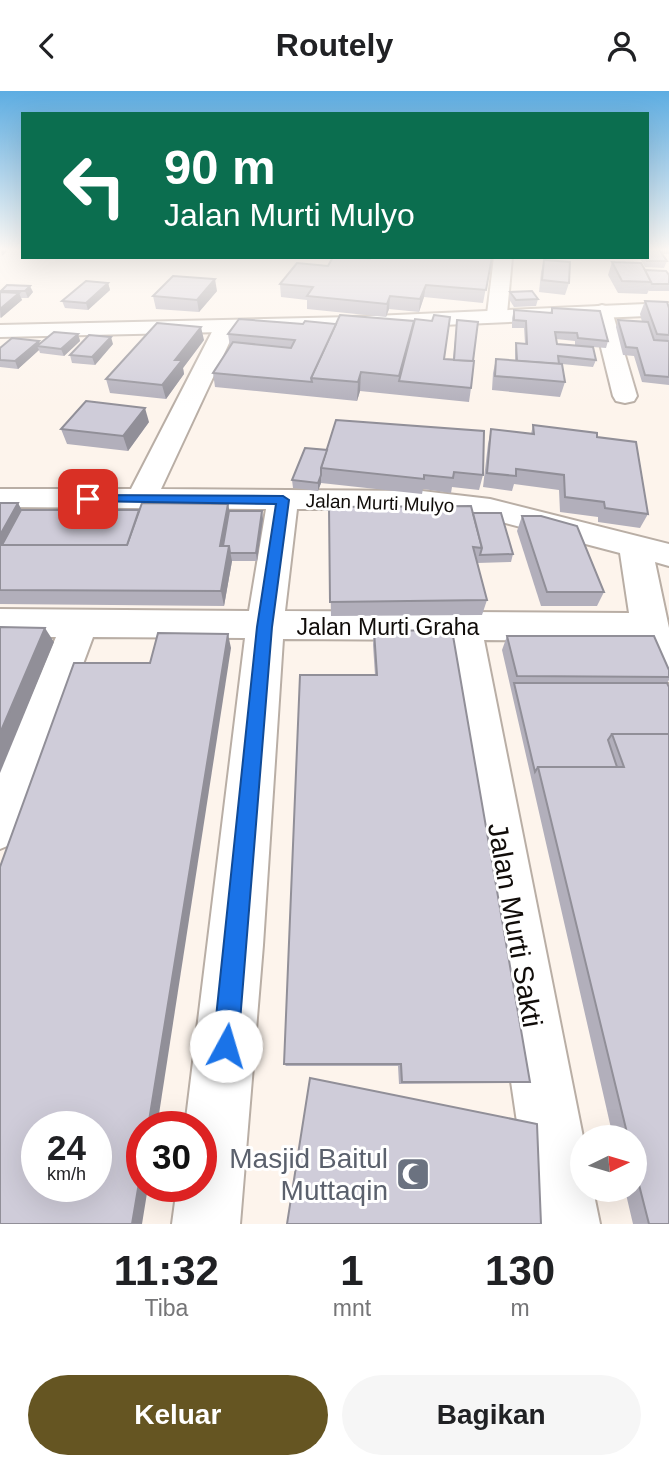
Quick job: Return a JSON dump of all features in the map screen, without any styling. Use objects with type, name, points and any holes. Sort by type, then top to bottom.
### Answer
[{"type":"street","points":[[497,314],[498,301]]},
{"type":"street","points":[[0,331],[226,326],[669,309]]},
{"type":"street","points":[[602,311],[625,396]]},
{"type":"street","points":[[141,499],[226,326]]},
{"type":"street","name":"Jalan Murti Mulyo","points":[[0,498],[422,500],[490,509],[669,555]]},
{"type":"street","points":[[206,1224],[236,945],[265,627],[283,500]]},
{"type":"street","points":[[635,547],[650,627],[669,666]]},
{"type":"street","name":"Jalan Murti Graha","points":[[0,623],[185,622],[265,627],[650,627]]},
{"type":"street","points":[[0,826],[80,624]]},
{"type":"street","name":"Jalan Murti Sakti","points":[[463,627],[566,1224]]},
{"type":"building","points":[[0,301],[10,301],[0,309]]},
{"type":"building","points":[[356,301],[388,301],[387,304]]},
{"type":"building","points":[[645,301],[667,302],[669,335],[657,334]]},
{"type":"building","points":[[552,308],[600,311],[608,341],[578,338],[577,333],[555,332],[557,344],[593,347],[596,360],[558,356],[559,364],[517,361],[516,343],[527,344],[526,321],[514,320],[514,310],[552,313]]},
{"type":"building","points":[[340,315],[414,321],[399,376],[361,372],[358,382],[311,378]]},
{"type":"building","points":[[434,315],[450,317],[444,359],[474,361],[471,388],[399,381],[415,319],[432,321]]},
{"type":"building","points":[[239,319],[336,324],[311,378],[312,382],[213,373],[233,342],[291,348],[295,340],[228,334]]},
{"type":"building","points":[[457,320],[478,322],[473,361],[454,360]]},
{"type":"building","points":[[618,320],[648,322],[654,340],[669,341],[669,377],[645,375],[637,348],[626,347]]},
{"type":"building","points":[[157,323],[201,327],[175,360],[182,360],[162,385],[106,379]]},
{"type":"building","points":[[54,332],[78,334],[61,349],[37,346]]},
{"type":"building","points":[[89,335],[111,337],[92,357],[70,355]]},
{"type":"building","points":[[12,338],[39,341],[15,361],[0,360],[0,348]]},
{"type":"building","points":[[496,359],[562,364],[565,382],[495,376]]},
{"type":"building","points":[[86,401],[145,408],[123,436],[61,429]]},
{"type":"building","points":[[336,420],[484,431],[483,475],[454,472],[453,478],[424,475],[424,479],[321,468]]},
{"type":"building","points":[[533,425],[597,433],[597,437],[636,442],[648,514],[605,508],[604,502],[565,497],[564,475],[516,469],[516,476],[487,473],[491,429],[534,434]]},
{"type":"building","points":[[305,448],[327,450],[318,483],[292,480]]},
{"type":"building","points":[[0,503],[18,503],[0,535]]},
{"type":"building","points":[[142,503],[228,504],[220,546],[229,546],[221,591],[0,590],[0,545],[127,545]]},
{"type":"building","points":[[471,506],[482,548],[473,547],[487,600],[330,602],[329,507]]},
{"type":"building","points":[[21,510],[139,510],[127,545],[2,545]]},
{"type":"building","points":[[229,511],[262,511],[256,553],[230,553],[229,546],[223,546]]},
{"type":"building","points":[[473,513],[501,513],[513,554],[480,555],[482,548]]},
{"type":"building","points":[[522,516],[541,516],[577,526],[604,592],[547,592]]},
{"type":"building","points":[[0,627],[45,628],[0,733]]},
{"type":"building","points":[[452,630],[530,1082],[402,1082],[401,1064],[284,1064],[300,675],[377,675],[374,631]]},
{"type":"building","points":[[158,633],[228,634],[151,1111],[126,1111],[126,1202],[136,1202],[132,1224],[0,1224],[0,867],[74,663],[150,663]]},
{"type":"building","points":[[507,636],[654,636],[669,670],[669,677],[517,676]]},
{"type":"building","points":[[514,683],[667,683],[669,734],[612,734],[608,740],[617,767],[538,767],[535,772]]},
{"type":"building","points":[[612,734],[669,734],[669,1224],[649,1224],[643,1202],[648,1202],[648,1125],[625,1125],[538,767],[624,767]]},
{"type":"building","name":"Masjid Baitul Muttaqin","points":[[310,1078],[537,1124],[541,1224],[287,1224]]},
{"type":"place","name":"Masjid Baitul Muttaqin","points":[[413,1174]]},
{"type":"route","points":[[88,499],[283,500],[265,627],[226,1046]]}]
